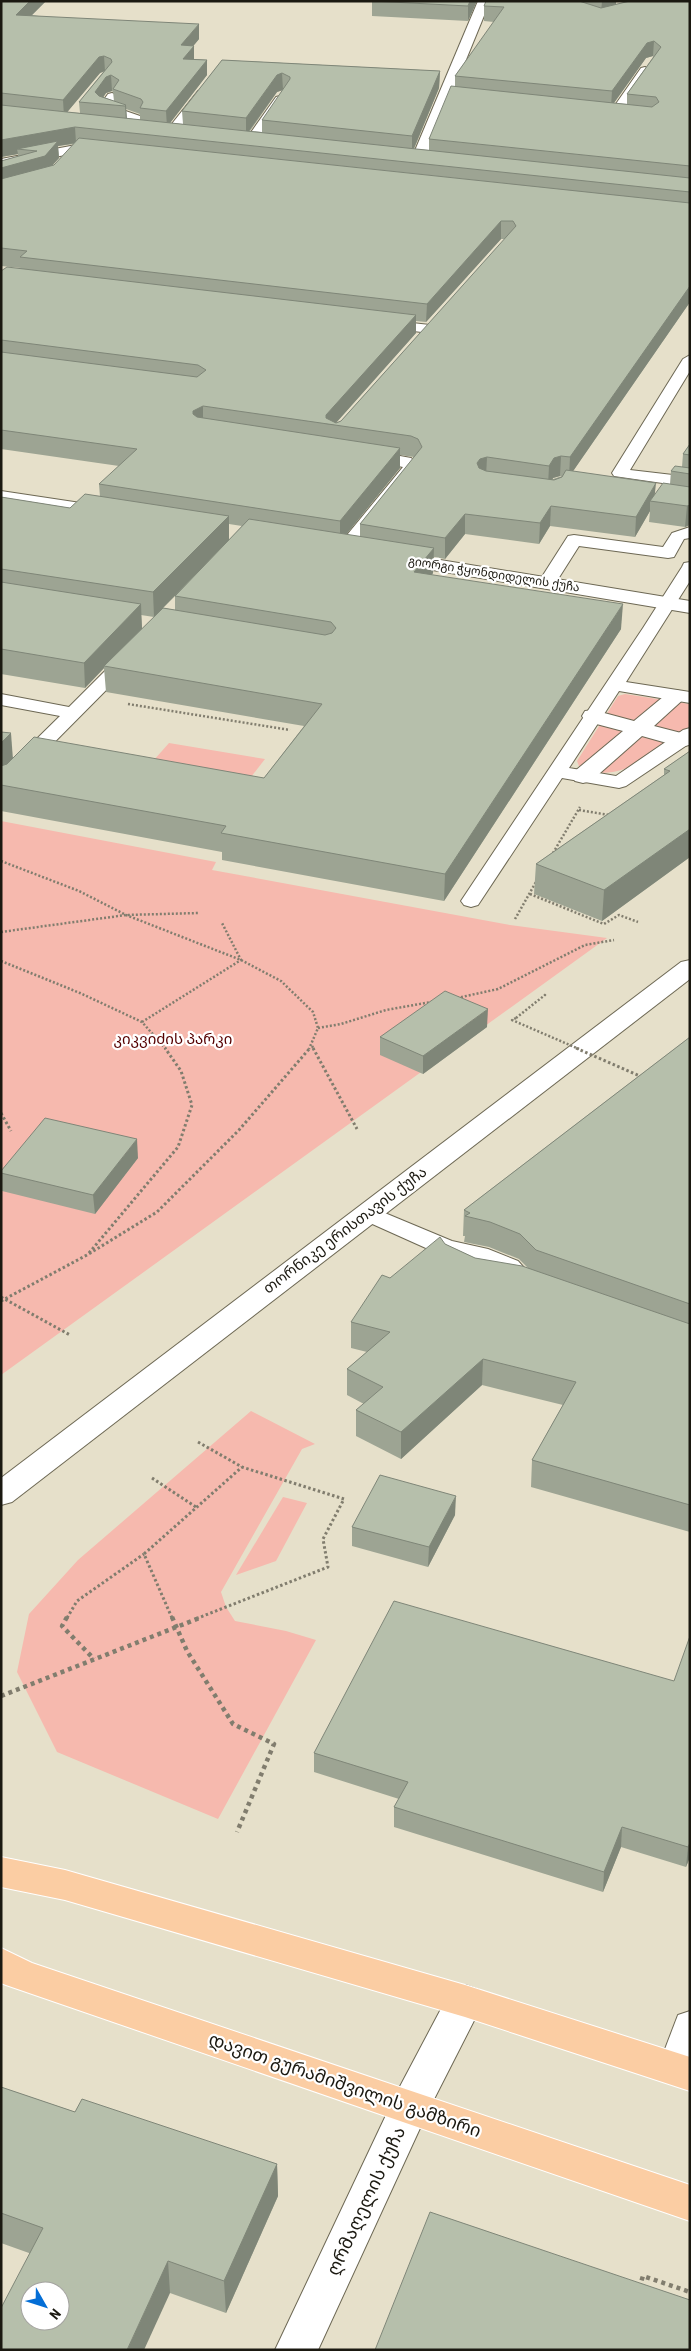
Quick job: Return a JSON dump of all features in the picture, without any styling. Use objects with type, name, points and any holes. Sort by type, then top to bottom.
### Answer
[{"type":"main road","points":[[1,1872],[65,1885],[465,2001],[682,2072]]},
{"type":"main road","name":"დავით გურამიშვილის გამზირი","points":[[1,1964],[19,1974],[690,2203]]},
{"type":"street","points":[[437,162],[413,160],[450,96],[446,80],[484,1]]},
{"type":"street","points":[[125,128],[189,135]]},
{"type":"street","points":[[233,140],[271,144]]},
{"type":"street","points":[[1,497],[109,514]]},
{"type":"street","points":[[324,547],[363,553]]},
{"type":"street","name":"გიორგი ჭყონდიდელის ქუჩა","points":[[382,556],[689,605]]},
{"type":"street","points":[[582,776],[638,728],[683,697]]},
{"type":"street","points":[[594,716],[638,728],[685,737]]},
{"type":"street","name":"თორნიკე ერისთავის ქუჩა","points":[[1,1494],[690,967]]},
{"type":"street","name":"ღრმაღელის ქუჩა","points":[[296,2350],[366,2204],[410,2106],[465,2001]]},
{"type":"lane","points":[[484,1],[493,2]]},
{"type":"lane","points":[[633,115],[610,113],[652,61]]},
{"type":"lane","points":[[171,133],[207,86]]},
{"type":"lane","points":[[251,141],[283,95]]},
{"type":"lane","points":[[112,96],[104,108],[136,118],[136,121],[125,128]]},
{"type":"lane","points":[[64,163],[74,144]]},
{"type":"lane","points":[[1,163],[74,144],[116,154]]},
{"type":"lane","points":[[372,322],[433,326],[418,343]]},
{"type":"lane","points":[[690,359],[620,473],[690,482]]},
{"type":"lane","points":[[344,550],[412,466],[404,461],[351,453]]},
{"type":"lane","points":[[547,583],[574,540],[668,553],[678,536],[690,532]]},
{"type":"lane","points":[[471,901],[614,686],[690,567]]},
{"type":"lane","points":[[1,785],[141,645]]},
{"type":"lane","points":[[614,686],[683,697]]},
{"type":"lane","points":[[1,699],[74,713]]},
{"type":"lane","points":[[556,772],[619,782],[685,737]]},
{"type":"lane","points":[[368,1212],[446,1248],[454,1263],[484,1276],[535,1287]]},
{"type":"lane","points":[[682,2072],[690,2026]]},
{"type":"path","points":[[90,697],[290,730]]},
{"type":"path","points":[[550,858],[583,803]]},
{"type":"path","points":[[1,861],[31,870],[79,891],[126,915],[241,960],[281,981],[313,1012],[318,1028],[312,1046],[240,1130],[157,1212],[87,1256],[3,1299]]},
{"type":"path","points":[[514,919],[538,880]]},
{"type":"path","points":[[530,894],[604,924],[619,914],[638,922]]},
{"type":"path","points":[[1,932],[126,915],[198,913]]},
{"type":"path","points":[[222,923],[241,960]]},
{"type":"path","points":[[454,998],[498,990],[585,945],[614,940]]},
{"type":"path","points":[[1,960],[80,993],[142,1022],[160,1041],[181,1071],[192,1105],[178,1147],[87,1256]]},
{"type":"path","points":[[142,1022],[241,960]]},
{"type":"path","points":[[543,994],[545,996],[512,1020],[647,1080]]},
{"type":"path","points":[[318,1028],[341,1024],[386,1010],[435,1002]]},
{"type":"path","points":[[312,1046],[357,1129]]},
{"type":"path","points":[[1,1113],[11,1131]]},
{"type":"path","points":[[3,1299],[70,1335]]},
{"type":"path","points":[[1,1696],[328,1567],[323,1539],[344,1499],[242,1467],[198,1442]]},
{"type":"path","points":[[94,1660],[62,1626],[77,1601],[144,1554],[242,1467]]},
{"type":"path","points":[[152,1478],[196,1507]]},
{"type":"path","points":[[144,1554],[187,1651],[233,1724],[274,1744],[237,1832]]},
{"type":"path","points":[[636,2296],[643,2276],[690,2292]]},
{"type":"green space","points":[[625,694],[690,704],[690,726],[652,754],[624,769],[609,773],[594,772],[579,766],[577,761],[618,696]]},
{"type":"green space","points":[[169,743],[265,759],[244,786],[146,769]]},
{"type":"green space","name":"კიკვიძის პარკი","points":[[1,821],[216,862],[212,870],[510,925],[607,938],[1,1375]]},
{"type":"green space","points":[[251,1411],[315,1444],[302,1449],[221,1592],[226,1607],[235,1621],[286,1631],[316,1640],[218,1819],[57,1752],[17,1672],[29,1614],[78,1560]]},
{"type":"green space","points":[[283,1497],[307,1503],[276,1561],[236,1575]]},
{"type":"building","points":[[1,1],[30,1],[16,15],[199,24],[181,45],[194,46],[183,59],[207,60],[166,111],[140,108],[143,102],[141,99],[113,89],[119,80],[111,75],[106,77],[95,92],[99,96],[125,106],[79,102],[112,62],[111,59],[104,56],[99,57],[63,100],[1,93]]},
{"type":"building","points":[[372,1],[470,1],[468,6]]},
{"type":"building","points":[[486,1],[579,1],[601,8],[630,1],[690,1],[690,166],[429,139],[451,86],[652,107],[659,102],[656,97],[627,94],[661,47],[654,41],[647,43],[612,91],[455,76],[504,7],[484,6]]},
{"type":"building","points":[[222,60],[440,71],[412,136],[262,120],[290,79],[290,77],[282,73],[277,75],[246,118],[182,111]]},
{"type":"building","points":[[1,105],[690,178],[690,192],[75,127],[1,140]]},
{"type":"building","points":[[79,138],[690,203],[690,286],[570,457],[561,456],[554,458],[549,466],[487,457],[480,459],[477,463],[479,468],[486,471],[554,480],[562,477],[566,470],[656,483],[636,517],[551,506],[540,523],[465,514],[445,538],[360,524],[422,447],[418,439],[411,436],[203,406],[193,411],[193,414],[197,417],[400,448],[340,521],[99,484],[137,449],[1,430],[1,352],[197,377],[206,370],[198,365],[1,340],[1,271],[7,267],[416,315],[326,415],[326,418],[336,423],[341,421],[516,226],[513,221],[501,221],[427,304],[20,257],[27,251],[1,248],[1,179],[54,165]]},
{"type":"building","points":[[58,141],[45,156],[1,168],[1,161],[37,151],[17,149]]},
{"type":"building","points":[[690,444],[690,455],[683,454]]},
{"type":"building","points":[[675,466],[690,468],[690,474],[671,471]]},
{"type":"building","points":[[663,483],[690,487],[690,505],[650,501]]},
{"type":"building","points":[[85,494],[229,516],[153,592],[1,569],[1,497],[70,508]]},
{"type":"building","points":[[249,519],[434,548],[414,572],[623,604],[445,874],[221,833],[226,826],[1,785],[1,766],[7,764],[34,737],[264,778],[322,704],[104,666],[163,608],[325,635],[332,633],[336,628],[331,622],[175,596]]},
{"type":"building","points":[[1,582],[141,604],[84,663],[1,649]]},
{"type":"building","points":[[1,732],[11,733],[1,743]]},
{"type":"building","points":[[690,751],[690,829],[604,890],[536,864],[670,771],[664,769]]},
{"type":"building","points":[[445,991],[488,1009],[423,1056],[380,1037]]},
{"type":"building","points":[[690,1037],[690,1304],[536,1250],[520,1234],[490,1222],[465,1216],[470,1213],[464,1210]]},
{"type":"building","points":[[45,1118],[137,1139],[93,1195],[1,1173]]},
{"type":"building","points":[[440,1237],[445,1244],[475,1258],[522,1266],[690,1324],[690,1505],[532,1460],[576,1382],[483,1359],[401,1432],[356,1410],[383,1387],[347,1369],[390,1332],[351,1322],[382,1275],[390,1278]]},
{"type":"building","points":[[380,1475],[456,1496],[429,1547],[352,1527]]},
{"type":"building","points":[[394,1601],[674,1681],[690,1636],[690,1843],[688,1847],[622,1827],[604,1872],[394,1807],[408,1782],[314,1753]]},
{"type":"building","points":[[1,2087],[75,2112],[82,2099],[277,2164],[224,2281],[168,2261],[127,2350],[1,2350],[1,2308],[43,2228],[1,2213]]},
{"type":"building","points":[[430,2212],[690,2300],[690,2350],[375,2350]]}]
